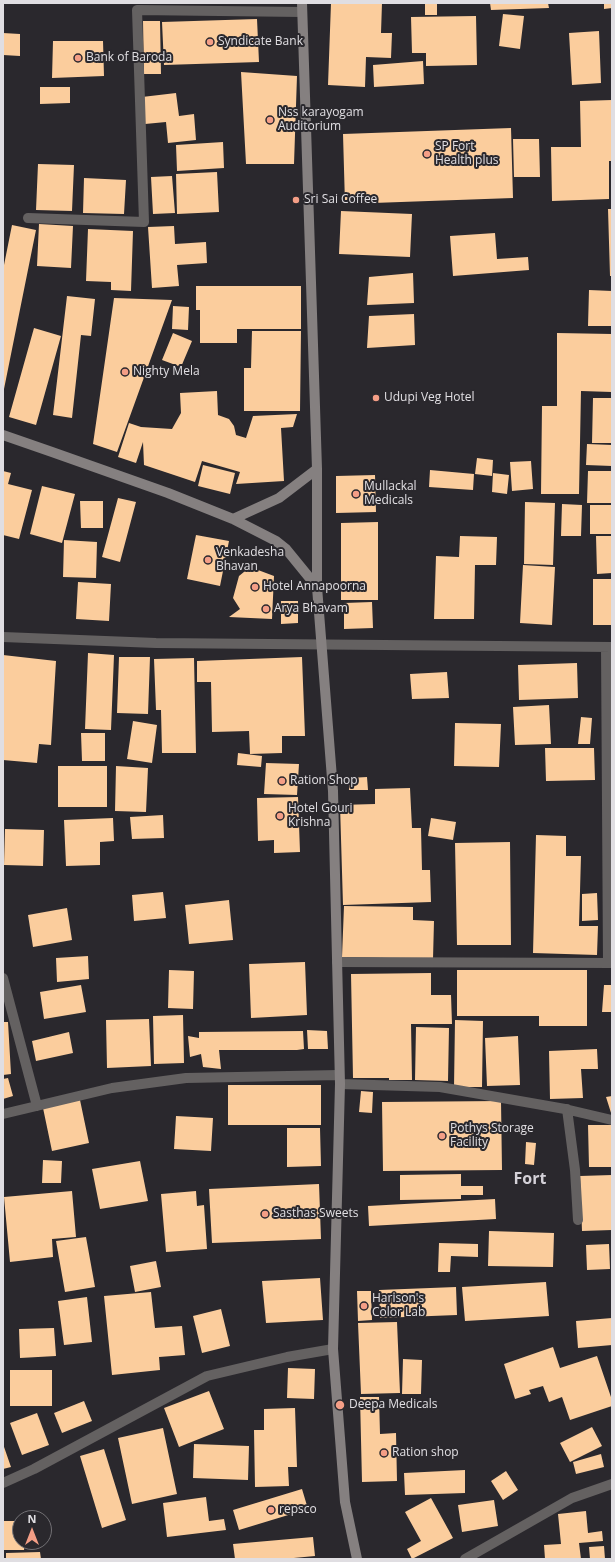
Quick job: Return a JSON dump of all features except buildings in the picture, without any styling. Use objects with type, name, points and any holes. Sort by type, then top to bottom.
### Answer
[{"type":"main road","points":[[302,7],[316,469],[317,587],[333,791],[339,1080],[333,1350],[345,1502],[357,1559]]},
{"type":"main road","points":[[3,435],[168,493],[233,519],[276,541],[286,549],[317,587]]},
{"type":"main road","points":[[233,519],[279,498],[316,469]]},
{"type":"street","points":[[28,218],[144,222],[137,10],[302,7]]},
{"type":"street","points":[[3,637],[156,643],[609,647],[610,963],[336,962]]},
{"type":"street","points":[[3,978],[37,1106]]},
{"type":"street","points":[[3,1114],[112,1088],[186,1078],[339,1080],[440,1087],[567,1109],[612,1120]]},
{"type":"street","points":[[567,1109],[575,1170],[578,1220]]},
{"type":"street","points":[[3,1483],[34,1469],[207,1376],[287,1358],[333,1350]]},
{"type":"street","points":[[465,1559],[572,1498],[612,1484]]},
{"type":"place","name":"Syndicate Bank","points":[[210,42]]},
{"type":"place","name":"Bank of Baroda","points":[[78,58]]},
{"type":"place","name":"Nss karayogam Auditorium","points":[[270,120]]},
{"type":"place","name":"SP Fort Health plus","points":[[427,154]]},
{"type":"place","name":"Sri Sai Coffee","points":[[296,200]]},
{"type":"place","name":"Nighty Mela","points":[[125,372]]},
{"type":"place","name":"Udupi Veg Hotel","points":[[376,398]]},
{"type":"place","name":"Mullackal Medicals","points":[[356,494]]},
{"type":"place","name":"Venkadesha Bhavan","points":[[208,560]]},
{"type":"place","name":"Hotel Annapoorna","points":[[255,587]]},
{"type":"place","name":"Arya Bhavam","points":[[266,609]]},
{"type":"place","name":"Ration Shop","points":[[282,781]]},
{"type":"place","name":"Hotel Gouri Krishna","points":[[280,816]]},
{"type":"place","name":"Pothys Storage Facility","points":[[442,1136]]},
{"type":"place","name":"Sasthas Sweets","points":[[265,1214]]},
{"type":"place","name":"Harison's Color Lab","points":[[364,1306]]},
{"type":"place","name":"Deepa Medicals","points":[[340,1405]]},
{"type":"place","name":"Ration shop","points":[[384,1453]]},
{"type":"place","name":"repsco","points":[[271,1510]]},
{"type":"district","name":"Fort","points":[[530,1179]]}]
